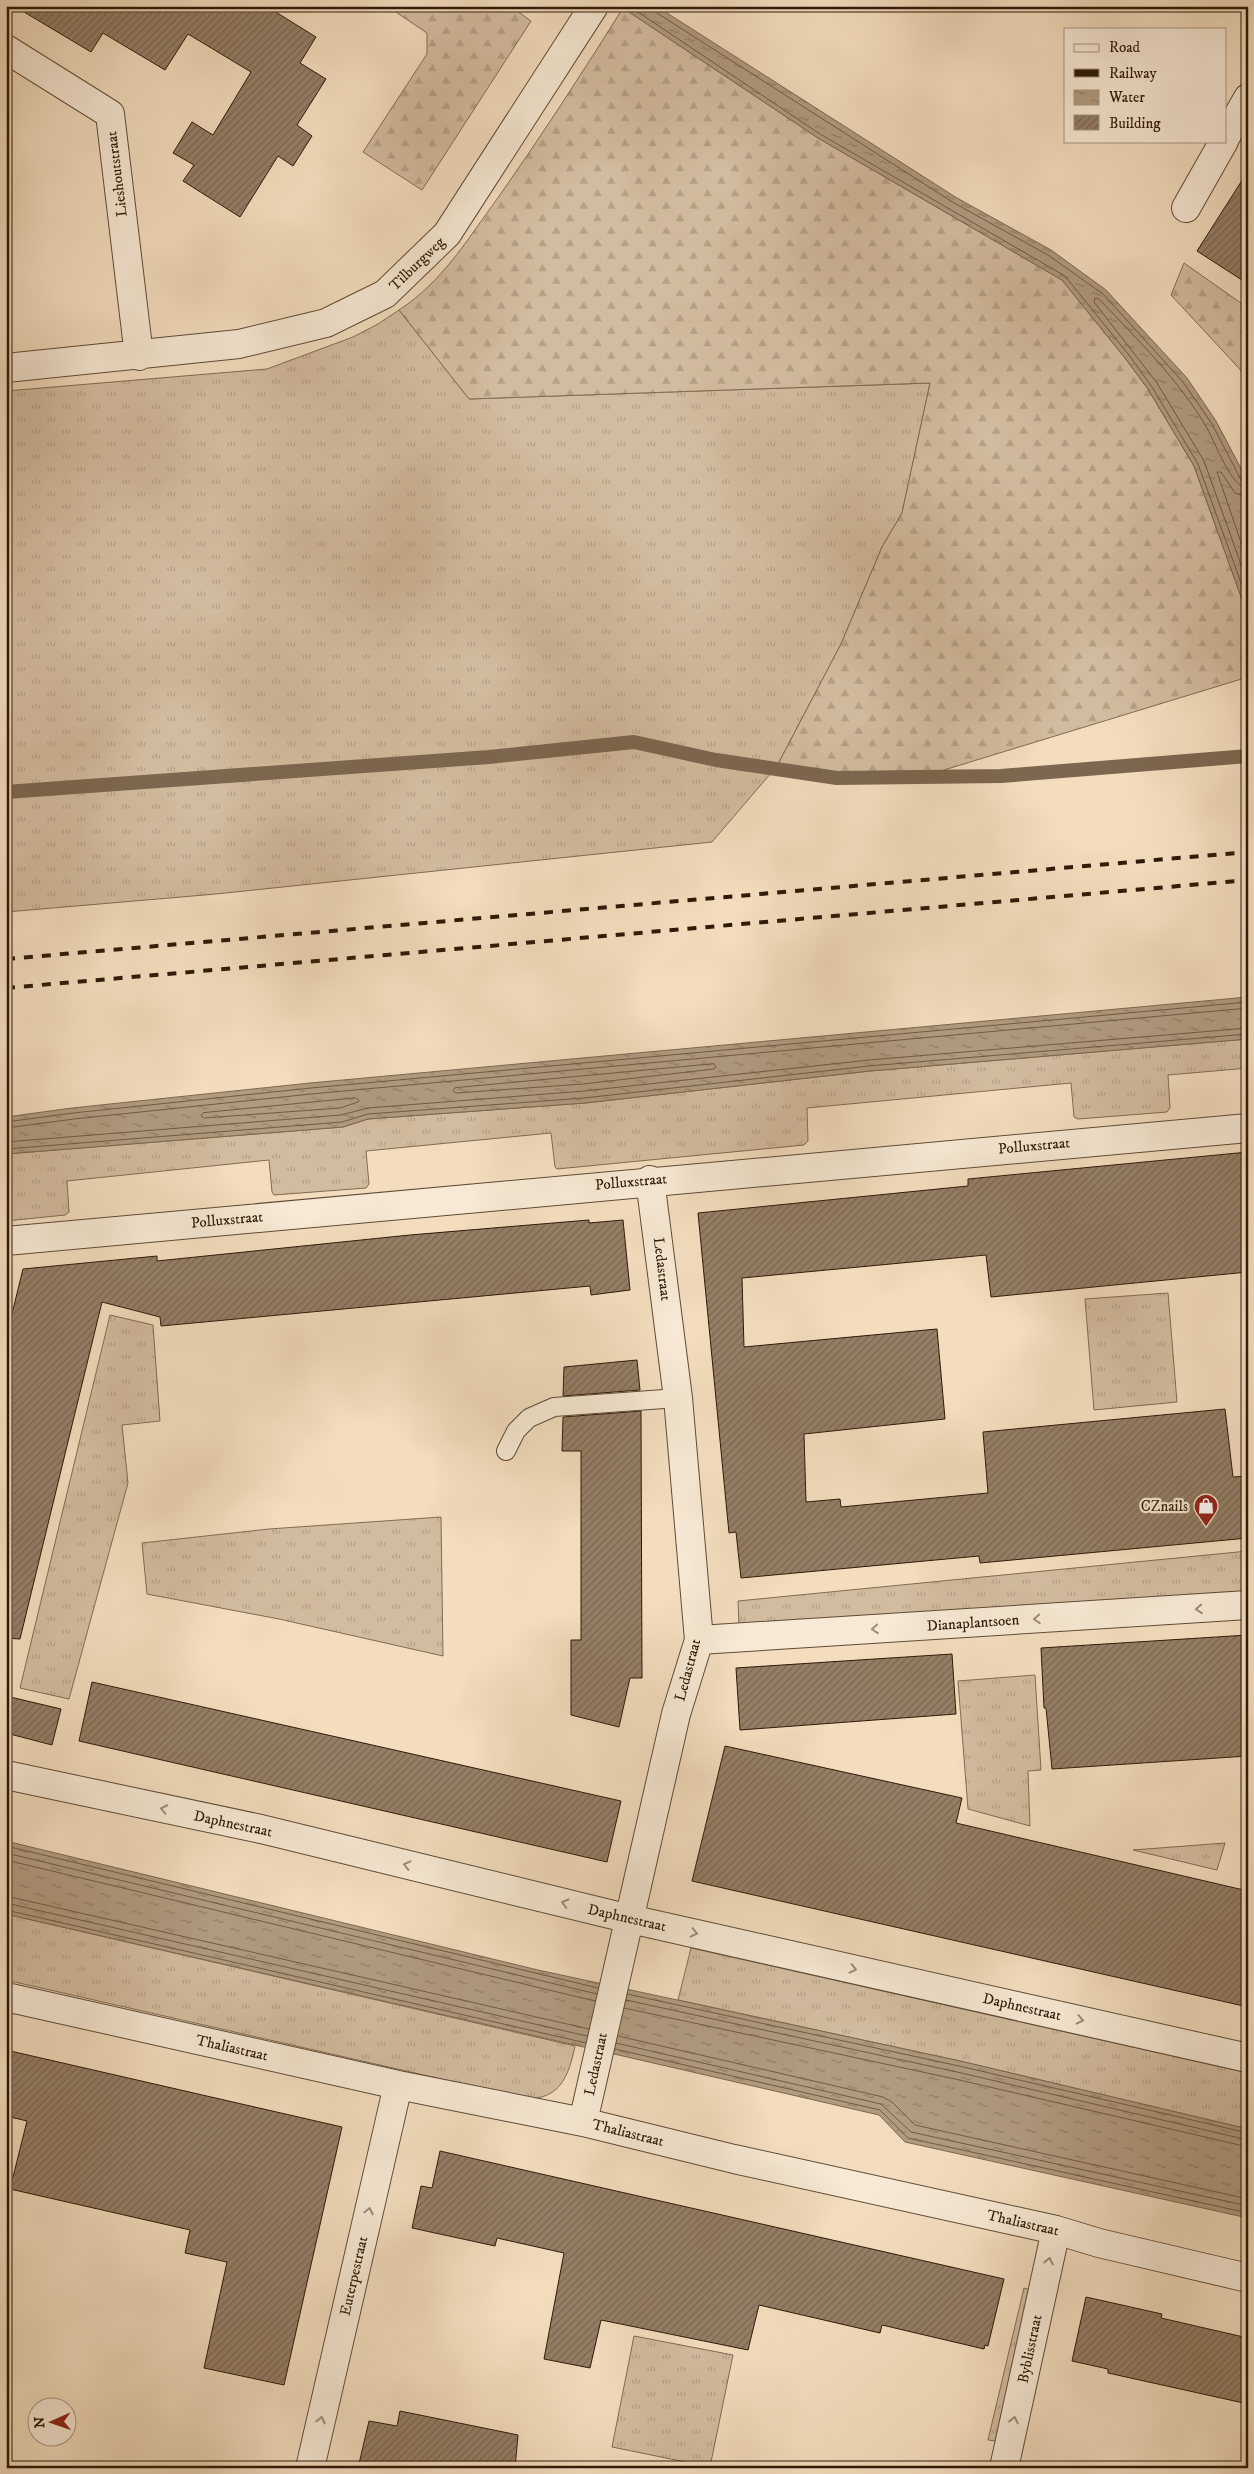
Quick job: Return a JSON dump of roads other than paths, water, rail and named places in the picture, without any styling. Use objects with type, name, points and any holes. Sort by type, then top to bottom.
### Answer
[{"type":"street","name":"Tilburgweg","points":[[6,368],[139,356],[239,344],[326,323],[385,294],[447,234],[594,6]]},
{"type":"street","name":"Lieshoutstraat","points":[[6,49],[110,114],[139,356]]},
{"type":"street","points":[[1226,136],[1248,98]]},
{"type":"street","points":[[1186,208],[1223,142]]},
{"type":"street","name":"Polluxstraat","points":[[10,1240],[650,1180],[1248,1128]]},
{"type":"street","name":"Ledastraat","points":[[583,2122],[676,1714],[699,1640],[678,1398],[650,1180]]},
{"type":"street","name":"Dianaplantsoen","points":[[699,1640],[1248,1605]]},
{"type":"street","name":"Daphnestraat","points":[[6,1775],[260,1829],[630,1919],[1248,2058]]},
{"type":"street","name":"Thaliastraat","points":[[6,1997],[398,2085],[583,2122],[734,2159],[1056,2230],[1099,2243],[1248,2278]]},
{"type":"street","name":"Euterpestraat","points":[[310,2468],[398,2085]]},
{"type":"street","name":"Byblisstraat","points":[[1004,2468],[1056,2230]]},
{"type":"lane","points":[[506,1451],[516,1431],[529,1418],[554,1407],[678,1398]]},
{"type":"water","points":[[626,6],[656,6],[957,198],[1051,250],[1106,290],[1187,378],[1216,421],[1248,482],[1248,616],[1194,466],[1148,389],[1062,280],[818,138],[623,8]]},
{"type":"water","points":[[1248,997],[1248,1039],[870,1071],[585,1103],[368,1119],[343,1127],[6,1154],[6,1117],[72,1108],[310,1083]]},
{"type":"water","points":[[6,1841],[538,1970],[960,2061],[1248,2129],[1248,2218],[905,2142],[879,2115],[6,1914]]},
{"type":"waterway","points":[[6,792],[489,757],[634,742],[716,760],[837,778],[1001,776],[1248,756]]},
{"type":"railway","points":[[6,959],[1248,852]]},
{"type":"railway","points":[[6,988],[1248,880]]},
{"type":"place","name":"CZnails","points":[[1206,1527]]}]
